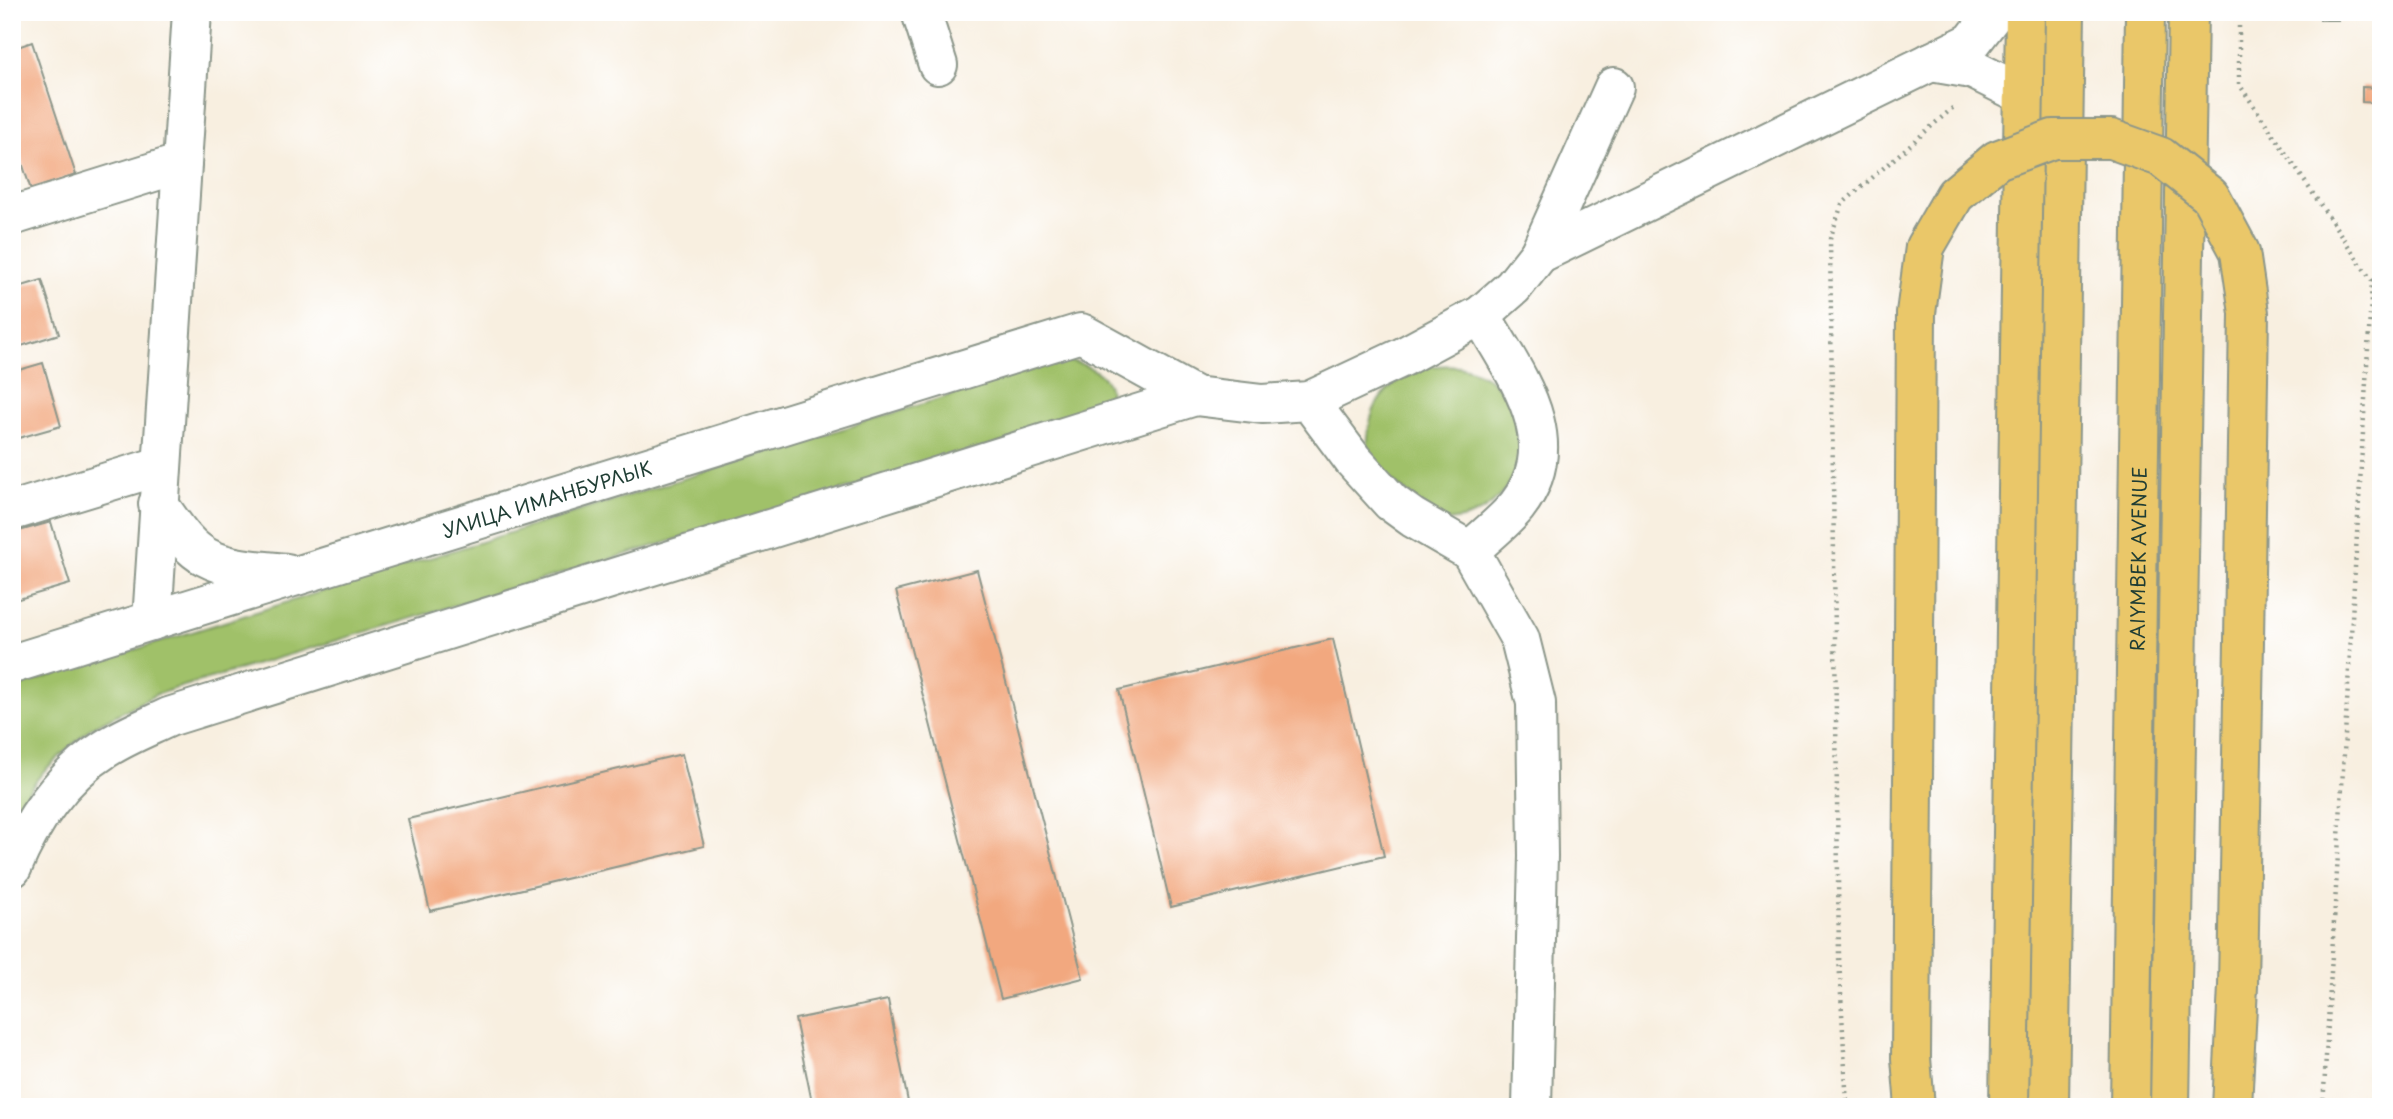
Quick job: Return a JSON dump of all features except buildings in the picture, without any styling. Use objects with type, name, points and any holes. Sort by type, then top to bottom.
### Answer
[{"type":"main road","points":[[2009,1107],[2025,12]]},
{"type":"main road","points":[[2049,1107],[2065,12]]},
{"type":"main road","name":"RAIYMBEK AVENUE","points":[[2130,1107],[2145,12]]},
{"type":"main road","points":[[2170,1107],[2188,12]]},
{"type":"main road","points":[[1915,1107],[1912,1058],[1916,313],[1925,247],[1955,195],[1997,160],[2053,139],[2111,139],[2161,157],[2210,196],[2240,252],[2249,313],[2238,986],[2232,1107]]},
{"type":"street","points":[[152,621],[160,466],[192,12]]},
{"type":"street","points":[[922,12],[938,65]]},
{"type":"street","points":[[1539,254],[1972,42],[1995,12]]},
{"type":"street","points":[[1931,62],[1972,69],[2024,95]]},
{"type":"street","points":[[12,868],[23,842],[59,788],[105,749],[169,717],[1195,396],[1262,404],[1309,401],[1403,357],[1481,315],[1513,287],[1539,254],[1614,87]]},
{"type":"street","points":[[12,216],[182,163]]},
{"type":"street","points":[[1470,551],[1515,508],[1529,488],[1536,470],[1539,438],[1534,412],[1481,315]]},
{"type":"street","name":"УЛИЦА ИМАНБУРЛЫК","points":[[12,664],[1081,333],[1195,396]]},
{"type":"street","points":[[1309,401],[1353,460],[1391,502],[1470,551],[1520,639],[1536,703],[1538,856],[1532,1107]]},
{"type":"street","points":[[12,511],[160,466]]},
{"type":"street","points":[[158,504],[184,538],[205,557],[235,567],[300,574]]},
{"type":"path","points":[[2239,12],[2239,84],[2372,281],[2323,1107]]},
{"type":"path","points":[[1847,1107],[1839,957],[1830,239],[1842,204],[1964,98],[1972,69]]},
{"type":"green space","points":[[1070,361],[1091,368],[1106,380],[1109,396],[1095,415],[157,694],[91,728],[44,771],[12,812],[12,688],[1054,363]]},
{"type":"green space","points":[[1431,366],[1458,366],[1484,376],[1503,392],[1515,413],[1520,437],[1518,461],[1509,484],[1493,503],[1469,517],[1443,522],[1368,462],[1369,427],[1379,400],[1399,381]]}]
